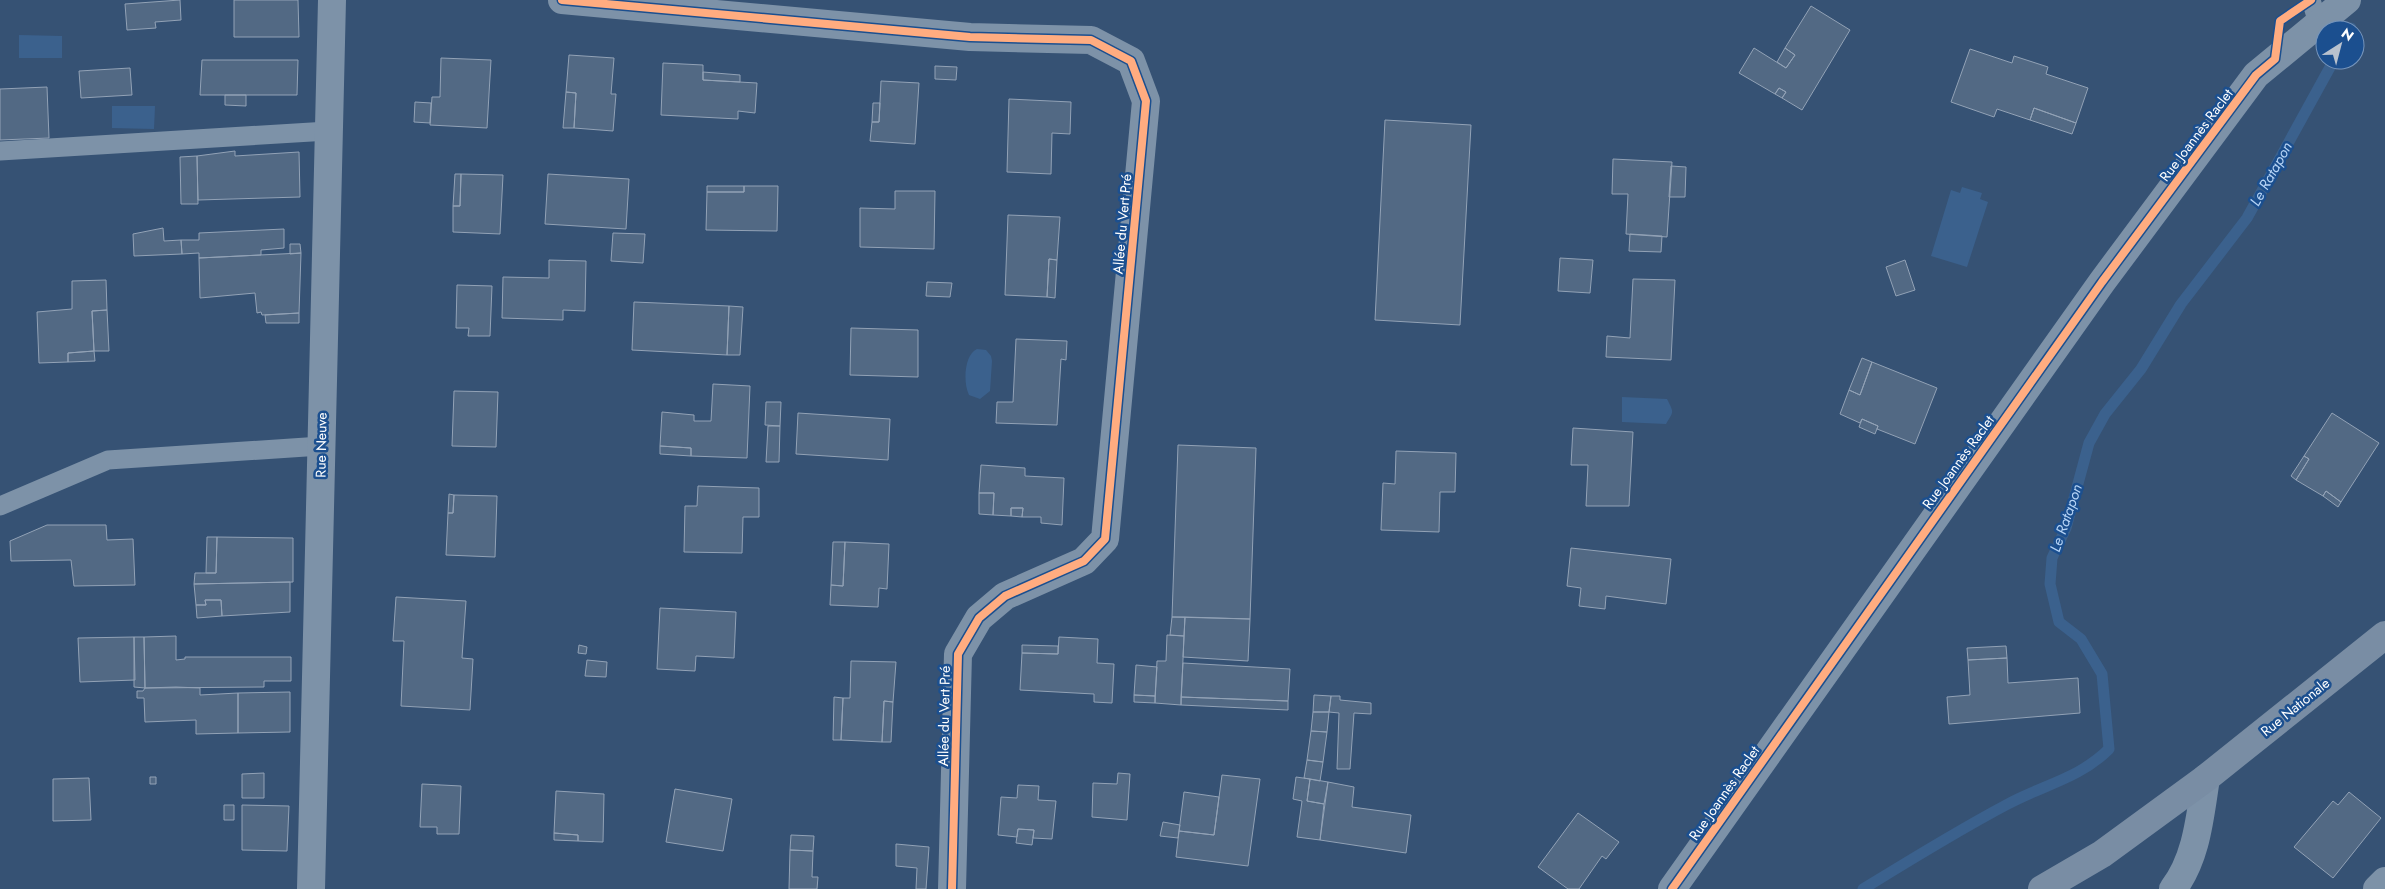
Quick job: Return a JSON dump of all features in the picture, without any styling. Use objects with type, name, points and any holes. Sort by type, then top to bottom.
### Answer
[{"type":"main road","name":"Rue Nationale","points":[[2042,889],[2102,854],[2206,778],[2385,635]]},
{"type":"street","name":"Rue Neuve","points":[[311,889],[332,0]]},
{"type":"street","name":"Allée du Vert Pré","points":[[562,0],[970,37],[1091,40],[1131,61],[1146,101],[1105,539],[1084,561],[1005,596],[979,618],[958,654],[952,889]]},
{"type":"street","name":"Rue Joannès Raclet","points":[[1672,889],[2073,322],[2256,75],[2314,11],[2347,0]]},
{"type":"street","points":[[2183,886],[2194,845],[2206,778]]},
{"type":"street","points":[[2377,889],[2385,881]]},
{"type":"lane","points":[[0,151],[328,131]]},
{"type":"lane","points":[[0,506],[108,460],[321,446]]},
{"type":"water","points":[[19,35],[62,36],[62,58],[19,58]]},
{"type":"water","points":[[112,106],[155,106],[154,129],[112,128]]},
{"type":"water","points":[[1962,187],[1982,193],[1980,199],[1988,202],[1967,267],[1931,256],[1951,190],[1960,193]]},
{"type":"water","points":[[977,349],[986,350],[991,356],[992,361],[990,391],[980,399],[969,395],[965,377],[969,357]]},
{"type":"water","points":[[1622,397],[1667,399],[1672,414],[1666,424],[1622,422]]},
{"type":"building","points":[[180,0],[181,20],[155,22],[156,28],[127,30],[125,4]]},
{"type":"building","points":[[234,0],[298,0],[299,37],[234,37]]},
{"type":"building","points":[[1811,6],[1850,30],[1802,110],[1782,98],[1786,92],[1779,88],[1775,94],[1739,73],[1754,48],[1786,68],[1795,55],[1785,48]]},
{"type":"building","points":[[1785,48],[1795,55],[1786,68],[1777,62]]},
{"type":"building","points":[[1970,49],[2012,63],[2014,56],[2048,67],[2046,74],[2088,88],[2076,123],[2034,108],[2030,120],[1997,109],[1994,117],[1951,102]]},
{"type":"building","points":[[569,55],[614,58],[611,94],[616,94],[613,131],[574,128],[576,93],[566,92]]},
{"type":"building","points":[[441,58],[491,60],[487,128],[430,125],[432,97],[440,97]]},
{"type":"building","points":[[202,60],[298,60],[297,95],[200,95]]},
{"type":"building","points":[[663,63],[703,65],[703,80],[757,83],[755,113],[738,111],[738,119],[661,115]]},
{"type":"building","points":[[935,66],[957,67],[956,80],[935,79]]},
{"type":"building","points":[[130,68],[132,95],[81,98],[79,71]]},
{"type":"building","points":[[703,72],[740,75],[740,82],[703,80]]},
{"type":"building","points":[[881,81],[919,83],[915,144],[870,141],[872,122],[879,122]]},
{"type":"building","points":[[47,87],[49,138],[0,140],[0,89]]},
{"type":"building","points":[[1779,88],[1786,92],[1782,98],[1775,94]]},
{"type":"building","points":[[566,92],[576,93],[574,128],[563,128]]},
{"type":"building","points":[[225,95],[246,95],[246,106],[225,105]]},
{"type":"building","points":[[1009,99],[1071,102],[1070,134],[1052,133],[1051,174],[1007,172]]},
{"type":"building","points":[[415,102],[431,103],[430,123],[414,122]]},
{"type":"building","points":[[873,103],[880,103],[879,122],[872,122]]},
{"type":"building","points":[[2034,108],[2076,123],[2072,134],[2030,120]]},
{"type":"building","points":[[1385,120],[1471,125],[1460,325],[1375,320]]},
{"type":"building","points":[[235,151],[235,156],[299,152],[300,197],[198,200],[197,156]]},
{"type":"building","points":[[197,156],[198,204],[181,204],[180,157]]},
{"type":"building","points":[[1613,159],[1672,162],[1667,237],[1626,234],[1628,194],[1612,194]]},
{"type":"building","points":[[1671,166],[1686,167],[1685,197],[1669,197]]},
{"type":"building","points":[[455,174],[461,174],[460,206],[453,206]]},
{"type":"building","points":[[461,174],[503,175],[500,234],[453,232],[453,206],[460,206]]},
{"type":"building","points":[[548,174],[629,179],[626,229],[545,224]]},
{"type":"building","points":[[707,186],[744,186],[744,192],[707,192]]},
{"type":"building","points":[[744,186],[778,186],[777,231],[706,230],[707,192],[744,192]]},
{"type":"building","points":[[895,191],[935,191],[934,249],[860,247],[860,208],[895,209]]},
{"type":"building","points":[[1008,215],[1060,217],[1057,260],[1049,259],[1047,297],[1005,295]]},
{"type":"building","points":[[163,228],[164,241],[181,240],[182,254],[134,256],[133,234]]},
{"type":"building","points":[[284,229],[284,248],[261,250],[261,255],[199,258],[199,253],[182,254],[181,240],[199,240],[199,233]]},
{"type":"building","points":[[613,233],[645,234],[643,263],[611,261]]},
{"type":"building","points":[[1630,234],[1662,236],[1661,252],[1629,251]]},
{"type":"building","points":[[290,244],[300,244],[301,253],[290,254]]},
{"type":"building","points":[[301,253],[299,313],[262,315],[261,312],[257,313],[255,293],[200,298],[199,258]]},
{"type":"building","points":[[1560,258],[1593,260],[1590,293],[1558,291]]},
{"type":"building","points":[[1049,259],[1057,260],[1055,298],[1047,297]]},
{"type":"building","points":[[549,260],[586,261],[585,311],[563,310],[563,320],[502,318],[503,277],[549,278]]},
{"type":"building","points":[[1905,260],[1915,290],[1896,296],[1886,267]]},
{"type":"building","points":[[1633,279],[1675,280],[1671,360],[1606,357],[1607,336],[1630,338]]},
{"type":"building","points":[[106,280],[107,310],[92,311],[94,351],[68,353],[68,362],[39,363],[37,312],[72,309],[72,281]]},
{"type":"building","points":[[927,282],[952,283],[950,297],[926,296]]},
{"type":"building","points":[[457,285],[492,286],[490,336],[468,336],[469,328],[456,328]]},
{"type":"building","points":[[634,302],[729,306],[727,355],[632,350]]},
{"type":"building","points":[[729,306],[743,307],[740,355],[727,355]]},
{"type":"building","points":[[107,310],[109,351],[94,351],[92,311]]},
{"type":"building","points":[[299,313],[299,323],[266,323],[265,315]]},
{"type":"building","points":[[851,328],[918,330],[918,377],[850,375]]},
{"type":"building","points":[[1016,339],[1067,341],[1066,360],[1061,359],[1057,425],[996,423],[997,402],[1013,402]]},
{"type":"building","points":[[94,351],[95,361],[68,362],[68,353]]},
{"type":"building","points":[[1862,358],[1872,362],[1860,395],[1849,390]]},
{"type":"building","points":[[1872,362],[1937,388],[1915,444],[1877,429],[1878,426],[1862,419],[1860,423],[1840,414],[1849,390],[1860,395]]},
{"type":"building","points":[[713,384],[750,386],[747,458],[691,456],[691,448],[660,446],[662,412],[694,415],[694,421],[711,421]]},
{"type":"building","points":[[454,391],[498,392],[496,447],[452,446]]},
{"type":"building","points":[[766,402],[781,402],[780,426],[765,425]]},
{"type":"building","points":[[798,413],[890,419],[888,460],[796,454]]},
{"type":"building","points":[[2332,413],[2379,443],[2341,502],[2326,491],[2323,496],[2296,480],[2309,459],[2304,456]]},
{"type":"building","points":[[1862,419],[1878,426],[1875,434],[1859,427]]},
{"type":"building","points":[[768,426],[780,426],[779,462],[766,462]]},
{"type":"building","points":[[1573,428],[1633,432],[1629,506],[1586,506],[1588,465],[1571,465]]},
{"type":"building","points":[[1178,445],[1256,448],[1250,619],[1172,617]]},
{"type":"building","points":[[660,446],[691,448],[691,456],[660,454]]},
{"type":"building","points":[[1396,451],[1456,453],[1455,492],[1440,492],[1439,532],[1381,530],[1383,483],[1395,484]]},
{"type":"building","points":[[2304,456],[2309,459],[2296,480],[2291,476]]},
{"type":"building","points":[[981,465],[1025,468],[1025,476],[1064,478],[1062,525],[1041,523],[1041,517],[1022,517],[1023,508],[1011,508],[1011,516],[993,515],[994,493],[979,493]]},
{"type":"building","points":[[698,486],[759,488],[759,517],[743,517],[742,553],[684,552],[685,506],[697,506]]},
{"type":"building","points":[[2326,491],[2341,502],[2338,507],[2323,496]]},
{"type":"building","points":[[979,493],[994,493],[993,515],[979,514]]},
{"type":"building","points":[[449,494],[454,495],[453,513],[448,513]]},
{"type":"building","points":[[454,495],[497,496],[495,557],[446,555],[448,513],[453,513]]},
{"type":"building","points":[[1011,508],[1023,508],[1022,517],[1011,516]]},
{"type":"building","points":[[47,525],[106,525],[107,540],[133,539],[135,585],[74,586],[71,560],[11,561],[10,541]]},
{"type":"building","points":[[207,537],[217,537],[216,573],[206,573]]},
{"type":"building","points":[[217,537],[293,538],[293,582],[194,584],[195,573],[216,573]]},
{"type":"building","points":[[833,542],[845,542],[843,586],[831,585]]},
{"type":"building","points":[[845,542],[889,544],[887,589],[879,588],[878,607],[830,605],[831,585],[843,586]]},
{"type":"building","points":[[1571,548],[1671,559],[1666,604],[1606,596],[1605,609],[1579,606],[1581,588],[1567,586]]},
{"type":"building","points":[[290,582],[290,612],[222,616],[221,600],[205,600],[206,605],[196,605],[194,584]]},
{"type":"building","points":[[396,597],[466,601],[462,658],[473,659],[470,710],[401,706],[404,641],[393,641]]},
{"type":"building","points":[[205,600],[221,600],[222,616],[197,618],[196,605],[206,605]]},
{"type":"building","points":[[660,608],[736,612],[734,658],[696,656],[695,671],[657,669]]},
{"type":"building","points":[[1172,617],[1185,617],[1184,636],[1170,635]]},
{"type":"building","points":[[1185,617],[1250,619],[1248,661],[1183,657]]},
{"type":"building","points":[[1167,635],[1184,636],[1181,705],[1155,703],[1157,661],[1166,661]]},
{"type":"building","points":[[176,636],[176,660],[185,659],[185,657],[291,657],[291,681],[264,681],[264,687],[145,688],[144,637]]},
{"type":"building","points":[[134,637],[135,680],[80,682],[78,638]]},
{"type":"building","points":[[134,637],[144,637],[145,688],[134,687]]},
{"type":"building","points":[[1059,637],[1098,639],[1097,663],[1114,664],[1112,703],[1094,702],[1094,694],[1020,690],[1022,653],[1058,654]]},
{"type":"building","points":[[579,645],[587,647],[586,654],[578,653]]},
{"type":"building","points":[[1022,645],[1058,646],[1058,654],[1022,653]]},
{"type":"building","points":[[2006,646],[2007,658],[1968,660],[1967,648]]},
{"type":"building","points":[[2007,658],[2008,683],[2078,678],[2080,713],[1949,724],[1947,697],[1970,695],[1968,660]]},
{"type":"building","points":[[587,660],[607,662],[606,677],[585,676]]},
{"type":"building","points":[[851,661],[896,662],[893,702],[884,701],[882,742],[841,740],[843,698],[850,698]]},
{"type":"building","points":[[1183,663],[1290,669],[1288,701],[1181,697]]},
{"type":"building","points":[[1136,665],[1157,667],[1155,696],[1134,695]]},
{"type":"building","points":[[145,688],[200,688],[200,695],[238,693],[238,733],[196,734],[196,720],[145,722],[144,698],[137,698],[137,691],[143,691]]},
{"type":"building","points":[[290,692],[290,732],[238,733],[238,693]]},
{"type":"building","points":[[1134,695],[1155,696],[1155,703],[1134,702]]},
{"type":"building","points":[[1314,695],[1331,696],[1329,712],[1313,712]]},
{"type":"building","points":[[1331,696],[1340,696],[1340,700],[1371,703],[1371,714],[1354,713],[1350,769],[1337,769],[1339,713],[1329,712]]},
{"type":"building","points":[[834,697],[843,698],[841,740],[833,740]]},
{"type":"building","points":[[1181,697],[1288,701],[1288,710],[1181,705]]},
{"type":"building","points":[[884,701],[893,702],[891,742],[882,742]]},
{"type":"building","points":[[1313,712],[1329,712],[1327,732],[1311,731]]},
{"type":"building","points":[[1311,731],[1327,732],[1323,762],[1307,760]]},
{"type":"building","points":[[1307,760],[1323,762],[1320,781],[1304,778]]},
{"type":"building","points":[[264,773],[264,798],[242,798],[242,774]]},
{"type":"building","points":[[1118,773],[1130,774],[1127,820],[1092,817],[1093,783],[1117,784]]},
{"type":"building","points":[[1222,775],[1260,779],[1248,866],[1176,857],[1179,831],[1214,835]]},
{"type":"building","points":[[150,777],[156,777],[156,784],[150,784]]},
{"type":"building","points":[[1296,777],[1310,779],[1307,801],[1324,804],[1320,840],[1297,837],[1302,801],[1293,799]]},
{"type":"building","points":[[89,778],[91,820],[53,821],[53,779]]},
{"type":"building","points":[[1310,779],[1328,782],[1324,804],[1307,801]]},
{"type":"building","points":[[1328,782],[1354,787],[1352,807],[1411,815],[1406,853],[1320,840]]},
{"type":"building","points":[[422,784],[461,786],[459,834],[437,834],[437,827],[420,827]]},
{"type":"building","points":[[1018,785],[1039,786],[1038,800],[1056,801],[1052,839],[1033,838],[1034,830],[1018,829],[1017,837],[998,835],[1001,797],[1017,798]]},
{"type":"building","points":[[675,789],[732,799],[723,851],[666,842]]},
{"type":"building","points":[[556,791],[604,794],[603,842],[578,841],[578,835],[554,833]]},
{"type":"building","points":[[1184,792],[1219,797],[1214,835],[1179,831]]},
{"type":"building","points":[[2349,792],[2381,818],[2333,878],[2294,847],[2333,801],[2338,805]]},
{"type":"building","points":[[224,805],[234,805],[234,820],[224,820]]},
{"type":"building","points":[[242,805],[289,806],[287,851],[242,850]]},
{"type":"building","points":[[1578,813],[1619,842],[1606,859],[1602,856],[1579,889],[1568,889],[1538,867]]},
{"type":"building","points":[[1163,822],[1180,825],[1178,838],[1160,836]]},
{"type":"building","points":[[1018,829],[1034,830],[1032,845],[1016,843]]},
{"type":"building","points":[[554,833],[578,835],[578,841],[554,840]]},
{"type":"building","points":[[791,835],[814,836],[813,851],[790,850]]},
{"type":"building","points":[[896,844],[929,847],[926,889],[916,889],[917,868],[896,866]]},
{"type":"building","points":[[790,850],[813,851],[812,877],[818,877],[817,889],[789,889]]},
{"type":"waterway","name":"Le Ratapon","points":[[1863,889],[1988,815],[2020,798],[2073,775],[2109,749],[2102,674],[2081,639],[2059,622],[2050,584],[2052,558],[2066,528],[2089,443],[2105,414],[2141,369],[2181,304],[2247,218],[2328,70]]},
{"type":"cycle path","points":[[562,0],[970,37],[1091,40],[1131,61],[1146,101],[1105,539],[1084,561],[1005,596],[979,618],[958,654],[952,889]]},
{"type":"cycle path","points":[[1672,889],[2102,282],[2256,75],[2275,59],[2280,21],[2311,0]]}]
